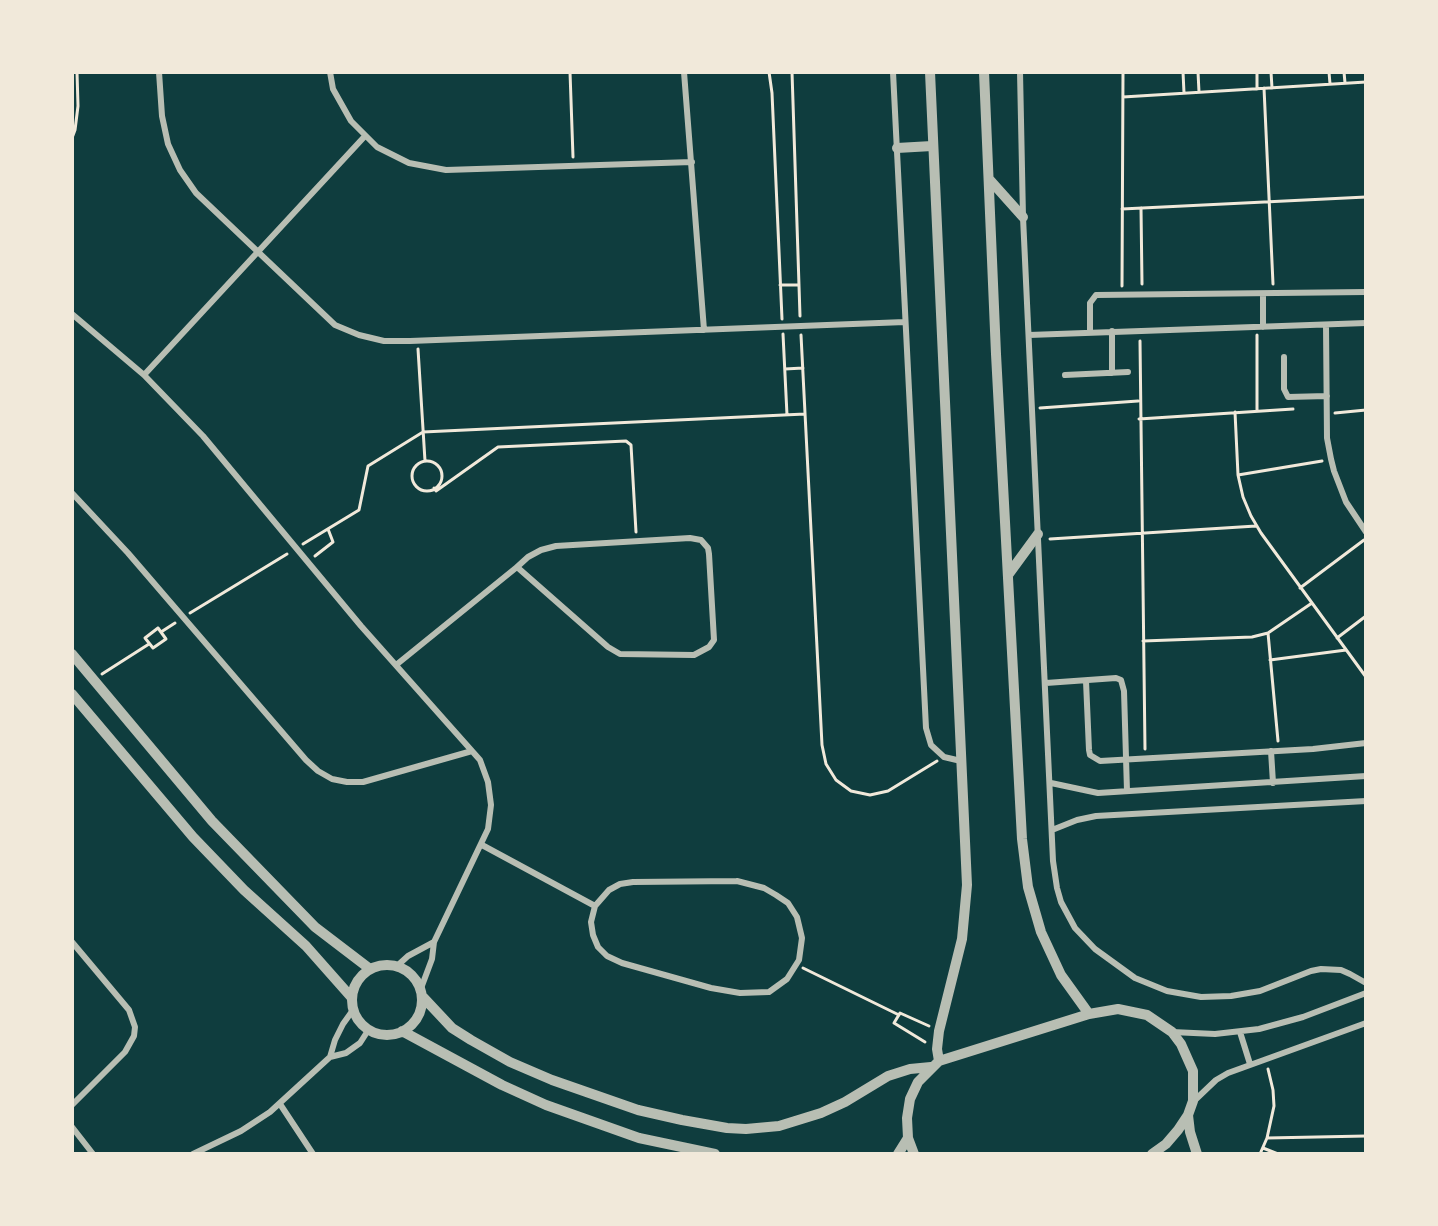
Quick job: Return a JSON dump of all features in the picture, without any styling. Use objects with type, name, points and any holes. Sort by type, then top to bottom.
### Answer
[{"type":"street","points":[[159,72],[162,117],[168,144],[180,170],[196,193],[335,325],[359,335],[384,341],[418,341],[905,322]]},
{"type":"street","points":[[330,72],[333,89],[351,121],[377,147],[409,163],[446,170],[692,162]]},
{"type":"street","points":[[684,72],[704,330]]},
{"type":"street","points":[[893,72],[924,708],[931,745],[944,757],[961,761]]},
{"type":"street","points":[[914,1154],[908,1138],[907,1118],[910,1099],[918,1082],[935,1064],[939,1031],[962,939],[967,885],[930,72]]},
{"type":"street","points":[[984,72],[1022,839],[1028,887],[1041,932],[1061,975],[1089,1014]]},
{"type":"street","points":[[1020,72],[1023,217],[1054,875],[1061,902],[1075,928],[1095,950],[1135,978],[1167,991],[1193,996],[1216,997],[1260,991],[1321,969],[1341,970],[1366,983]]},
{"type":"street","points":[[144,375],[365,136]]},
{"type":"street","points":[[897,148],[932,146]]},
{"type":"street","points":[[989,178],[1023,217]]},
{"type":"street","points":[[1090,332],[1090,303],[1091,298],[1096,296],[1366,291]]},
{"type":"street","points":[[1260,327],[1263,294]]},
{"type":"street","points":[[72,314],[144,375],[203,436],[480,760],[488,782],[491,805],[488,829],[434,942],[430,967],[421,994],[420,1010],[413,1022],[402,1031],[380,1034],[369,1029],[357,1018],[352,1004],[306,946],[244,890],[193,837],[72,694]]},
{"type":"street","points":[[1029,335],[1366,323]]},
{"type":"street","points":[[1326,325],[1327,414],[1331,459],[1346,502],[1366,532]]},
{"type":"street","points":[[1112,331],[1112,373]]},
{"type":"street","points":[[1284,357],[1284,389],[1288,397],[1327,396]]},
{"type":"street","points":[[1065,375],[1128,372]]},
{"type":"street","points":[[72,493],[128,553],[306,760],[318,771],[347,782],[363,782],[472,750]]},
{"type":"street","points":[[1008,575],[1039,537]]},
{"type":"street","points":[[396,664],[517,567],[535,553],[556,546],[695,538],[701,540],[708,548],[714,640],[702,652],[694,655],[627,655],[614,651],[517,567]]},
{"type":"street","points":[[72,654],[212,821],[260,872],[315,927],[370,969]]},
{"type":"street","points":[[1046,683],[1116,678],[1124,686],[1127,791]]},
{"type":"street","points":[[1086,681],[1090,755],[1100,761],[1280,751],[1366,743]]},
{"type":"street","points":[[1271,751],[1273,783]]},
{"type":"street","points":[[1050,783],[1090,792],[1366,776]]},
{"type":"street","points":[[1052,830],[1077,820],[1096,816],[1366,801]]},
{"type":"street","points":[[482,845],[595,906]]},
{"type":"street","points":[[737,881],[764,888],[788,903],[797,917],[802,938],[799,960],[796,964],[787,979],[769,992],[740,993],[622,963],[607,956],[598,947],[591,922],[595,906],[609,890],[620,884],[737,881]]},
{"type":"street","points":[[72,942],[129,1010],[135,1027],[130,1045],[72,1105]]},
{"type":"street","points":[[397,966],[408,956],[434,942]]},
{"type":"street","points":[[330,1057],[335,1040],[352,1004],[357,981],[370,969],[379,966],[397,966],[412,975],[421,994],[452,1028],[510,1062],[552,1080],[638,1110],[726,1128],[746,1129],[779,1126],[821,1113],[846,1102],[888,1076],[935,1064],[1089,1014],[1118,1009],[1147,1015],[1172,1032],[1182,1044],[1193,1071],[1193,1101],[1188,1115],[1172,1137],[1152,1154]]},
{"type":"street","points":[[1172,1032],[1215,1034],[1281,1024],[1347,1002],[1366,993]]},
{"type":"street","points":[[1193,1101],[1216,1080],[1250,1064],[1366,1023]]},
{"type":"street","points":[[193,1154],[241,1131],[279,1104],[330,1057],[346,1053],[360,1043],[369,1029]]},
{"type":"street","points":[[402,1031],[502,1085],[546,1105],[639,1138],[715,1154]]},
{"type":"street","points":[[1240,1032],[1250,1064]]},
{"type":"street","points":[[279,1104],[312,1154]]},
{"type":"street","points":[[1188,1115],[1190,1132],[1197,1154]]},
{"type":"street","points":[[72,1127],[93,1154]]},
{"type":"street","points":[[897,1154],[908,1138]]},
{"type":"path","points":[[72,138],[78,106],[77,72]]},
{"type":"path","points":[[570,72],[573,166]]},
{"type":"path","points":[[769,72],[772,93],[787,415]]},
{"type":"path","points":[[792,72],[798,285],[822,745],[826,764],[836,780],[851,791],[870,795],[888,791],[944,757]]},
{"type":"path","points":[[1122,295],[1123,72]]},
{"type":"path","points":[[1183,72],[1184,93]]},
{"type":"path","points":[[1198,72],[1198,92]]},
{"type":"path","points":[[1257,72],[1257,89]]},
{"type":"path","points":[[1271,72],[1272,88]]},
{"type":"path","points":[[1329,72],[1330,84]]},
{"type":"path","points":[[1344,72],[1345,83]]},
{"type":"path","points":[[1123,97],[1366,82]]},
{"type":"path","points":[[1264,88],[1274,293]]},
{"type":"path","points":[[1122,209],[1366,197]]},
{"type":"path","points":[[1141,208],[1142,295]]},
{"type":"path","points":[[780,285],[798,285]]},
{"type":"path","points":[[1257,411],[1260,327]]},
{"type":"path","points":[[1140,331],[1139,419],[1145,758]]},
{"type":"path","points":[[418,341],[425,461]]},
{"type":"path","points":[[785,369],[804,368]]},
{"type":"path","points":[[1033,409],[1139,401]]},
{"type":"path","points":[[1139,419],[1303,408]]},
{"type":"path","points":[[1327,414],[1366,410]]},
{"type":"path","points":[[1235,412],[1238,476],[1243,497],[1256,525],[1366,677]]},
{"type":"path","points":[[161,632],[359,510],[368,466],[423,432],[806,414]]},
{"type":"path","points":[[434,488],[441,479],[441,473],[435,464],[425,461],[415,467],[412,478],[423,490],[434,488],[436,491],[498,447],[627,442],[631,445],[636,541]]},
{"type":"path","points":[[1238,476],[1331,459]]},
{"type":"path","points":[[1039,537],[1256,525]]},
{"type":"path","points":[[308,561],[333,543],[334,539],[328,529]]},
{"type":"path","points":[[1300,588],[1366,538]]},
{"type":"path","points":[[1143,641],[1252,638],[1268,633],[1312,603]]},
{"type":"path","points":[[1337,638],[1366,616]]},
{"type":"path","points":[[158,628],[161,632],[165,640],[153,648],[145,637],[158,628]]},
{"type":"path","points":[[1268,633],[1280,751]]},
{"type":"path","points":[[93,680],[149,644]]},
{"type":"path","points":[[1270,660],[1346,650]]},
{"type":"path","points":[[796,964],[899,1015],[901,1013],[939,1031]]},
{"type":"path","points":[[899,1015],[895,1025],[937,1049]]},
{"type":"path","points":[[1260,1154],[1268,1138],[1274,1106],[1270,1074],[1265,1059]]},
{"type":"path","points":[[1268,1138],[1366,1136]]},
{"type":"path","points":[[1263,1148],[1278,1154]]}]
